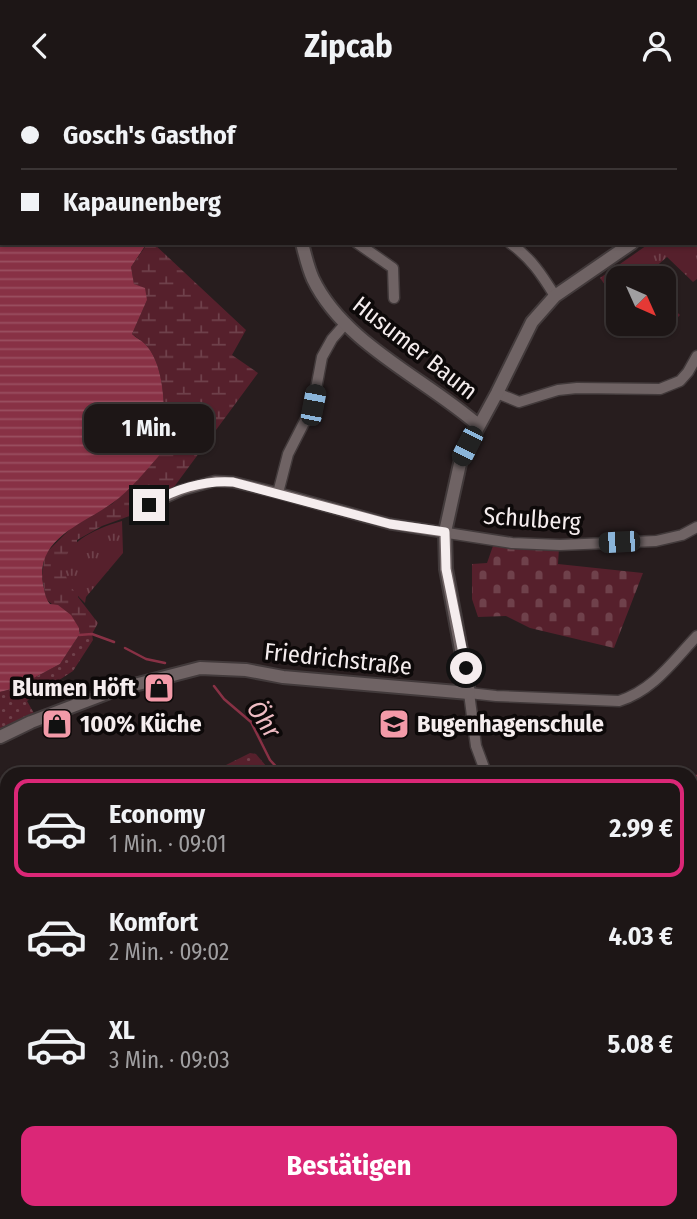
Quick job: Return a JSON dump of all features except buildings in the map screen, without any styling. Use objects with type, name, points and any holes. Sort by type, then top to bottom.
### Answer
[{"type":"street","name":"Husumer Baum","points":[[303,245],[312,279],[332,309],[392,361],[459,408],[478,425],[460,459],[445,532],[446,569],[469,692]]},
{"type":"street","points":[[360,245],[393,268],[394,298]]},
{"type":"street","points":[[513,245],[538,269],[555,296]]},
{"type":"street","points":[[478,425],[532,322],[555,296],[629,245]]},
{"type":"street","points":[[278,493],[288,454],[313,405],[322,357],[332,339],[346,323]]},
{"type":"street","points":[[497,393],[519,402],[568,389],[660,389],[680,381],[697,356]]},
{"type":"street","name":"Schulberg","points":[[149,505],[182,490],[215,481],[233,482],[278,493],[390,524],[512,543],[560,545],[656,541],[682,535],[697,527]]},
{"type":"street","name":"Friedrichstraße","points":[[0,737],[31,722],[115,690],[200,668],[246,670],[283,677],[496,696],[619,701],[635,696],[662,675],[697,636]]},
{"type":"street","points":[[469,692],[476,746],[484,767]]},
{"type":"green space","points":[[144,245],[155,245],[246,330],[232,355],[258,373],[174,487],[135,514],[102,526],[77,540],[78,597],[98,623],[92,634],[79,635],[79,628],[46,599],[42,576],[45,554],[75,524],[112,504],[164,450],[163,395],[158,366],[145,344],[132,334],[147,300],[134,284],[131,267]]},
{"type":"green space","points":[[647,245],[697,245],[697,279],[693,282],[667,257],[656,266],[617,266]]},
{"type":"green space","points":[[606,274],[606,286],[600,278]]},
{"type":"green space","points":[[122,521],[123,553],[86,597],[85,603],[72,588],[65,574],[69,551],[90,533]]},
{"type":"green space","points":[[494,543],[559,548],[558,564],[643,573],[614,648],[530,628],[506,616],[478,617],[472,599],[472,564],[487,563]]},
{"type":"green space","points":[[92,634],[93,640],[73,671],[27,701],[35,715],[0,731],[0,692],[15,688],[60,664],[79,635]]},
{"type":"green space","points":[[250,753],[256,754],[267,767],[222,767]]},
{"type":"shaded area","points":[[0,245],[144,245],[131,267],[134,284],[145,288],[147,300],[132,334],[145,344],[158,366],[163,395],[164,450],[139,479],[111,504],[53,544],[42,569],[47,599],[50,604],[58,605],[71,615],[79,628],[79,635],[60,664],[15,688],[0,692]]},
{"type":"waterway","name":"Öhr","points":[[79,635],[92,634],[114,642]]},
{"type":"waterway","name":"Öhr","points":[[125,648],[146,659],[165,663]]},
{"type":"waterway","name":"Öhr","points":[[214,686],[224,699],[251,722],[270,760],[276,767]]},
{"type":"place","name":"Blumen Höft","points":[[159,688]]},
{"type":"place","name":"100% Küche","points":[[57,724]]},
{"type":"place","name":"Bugenhagenschule","points":[[394,724]]},
{"type":"route","points":[[149,505],[157,499],[206,482],[233,482],[390,524],[445,532],[446,569],[466,668]]}]
